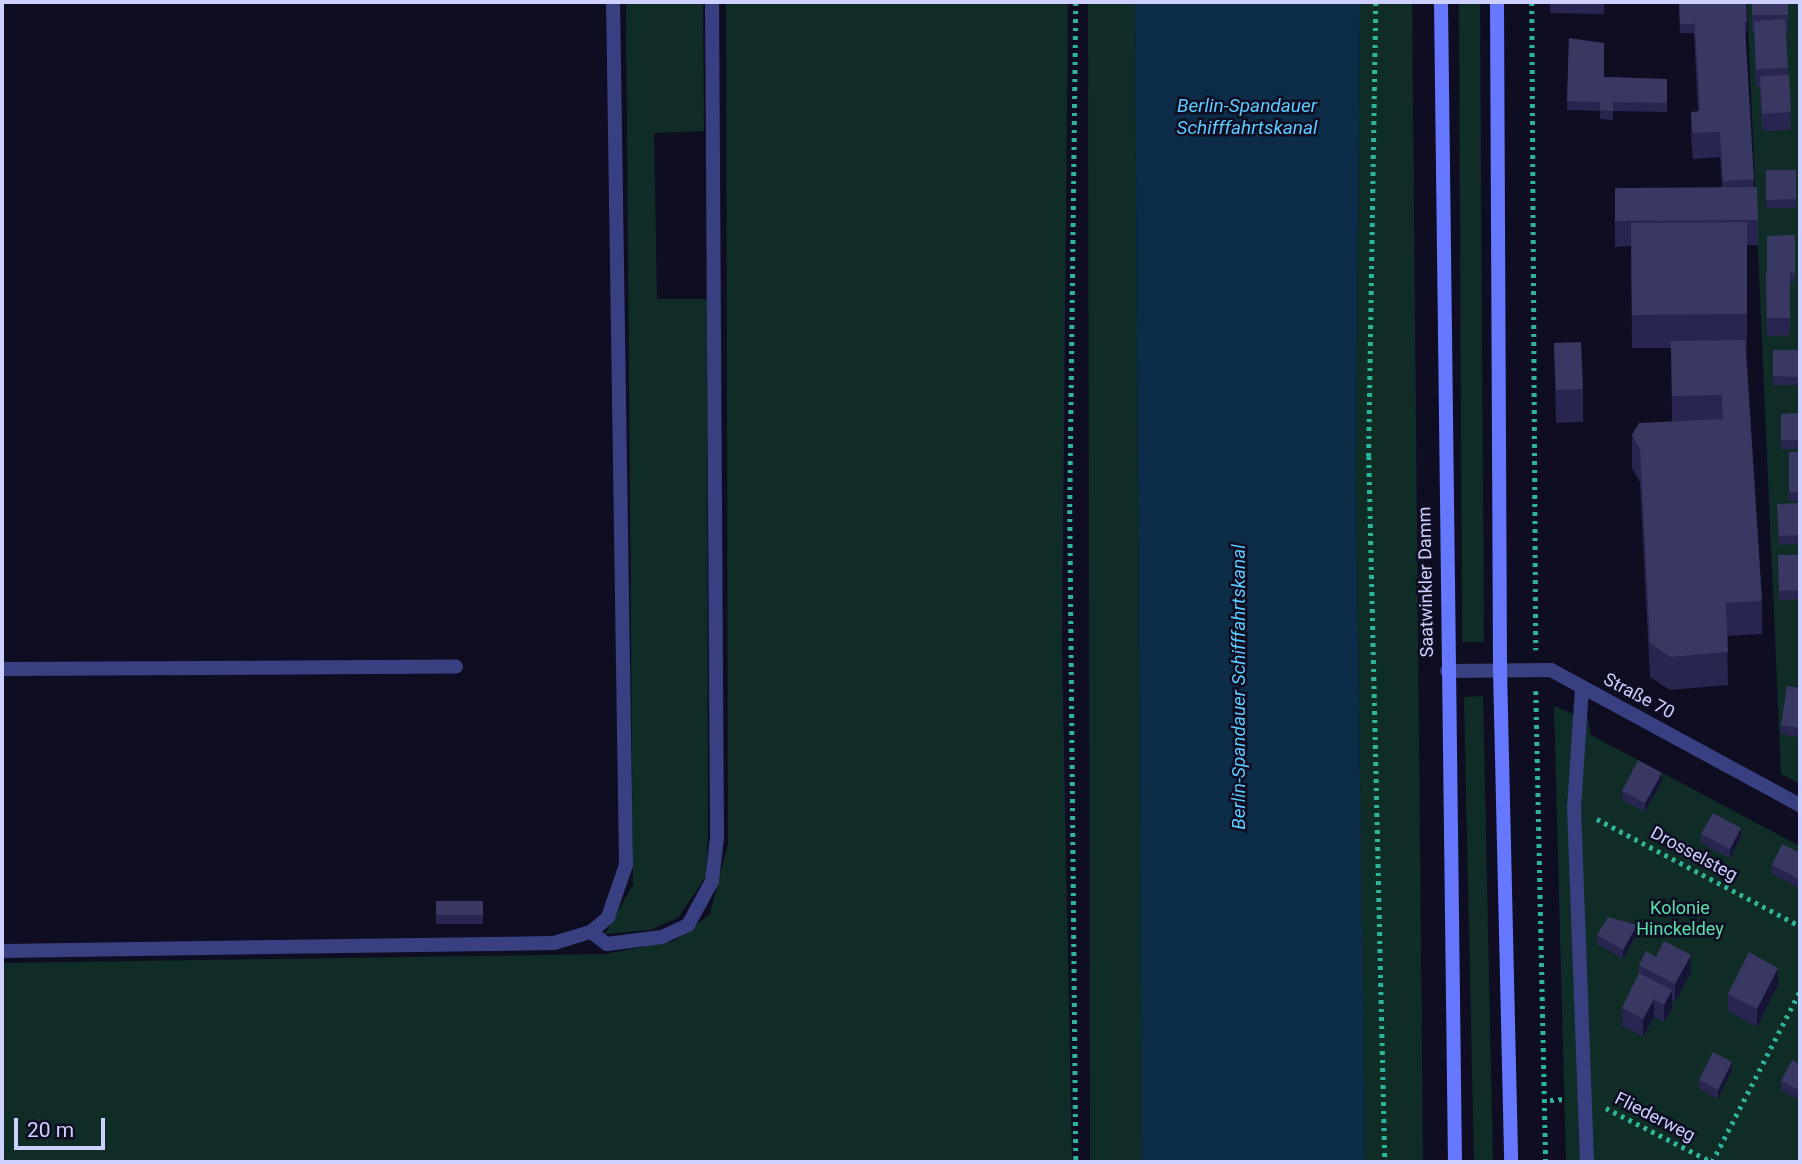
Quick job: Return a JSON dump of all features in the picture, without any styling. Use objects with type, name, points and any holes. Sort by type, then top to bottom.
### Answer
[{"type":"main road","name":"Saatwinkler Damm","points":[[1441,2],[1455,1162]]},
{"type":"main road","points":[[1497,2],[1500,669],[1511,1162]]},
{"type":"lane","points":[[2,951],[554,943],[591,932],[608,917],[626,865],[613,2]]},
{"type":"lane","points":[[591,932],[607,944],[631,944],[688,925],[712,881],[715,859],[712,2]]},
{"type":"lane","points":[[2,669],[456,667]]},
{"type":"lane","name":"Straße 70","points":[[1447,671],[1551,670],[1800,805]]},
{"type":"lane","points":[[1582,688],[1574,807],[1587,1162]]},
{"type":"path","points":[[1076,2],[1070,510],[1076,1162]]},
{"type":"path","points":[[1376,2],[1368,456],[1385,1162]]},
{"type":"path","points":[[1532,2],[1536,670],[1546,1162]]},
{"type":"path","name":"Drosselsteg","points":[[1574,807],[1800,926]]},
{"type":"path","points":[[1712,1162],[1800,991]]},
{"type":"path","name":"Fliederweg","points":[[1585,1097],[1712,1162]]},
{"type":"green space","points":[[626,2],[703,2],[704,131],[654,133],[657,299],[707,299],[708,837],[706,876],[679,917],[651,930],[605,934],[633,885]]},
{"type":"green space","points":[[726,2],[1068,2],[1062,648],[1072,1162],[2,1162],[2,963],[605,954],[674,941],[710,914],[728,844]]},
{"type":"green space","points":[[1088,2],[1135,2],[1142,1162],[1090,1162]]},
{"type":"green space","points":[[1360,2],[1412,2],[1423,1162],[1365,1162],[1356,477]]},
{"type":"green space","points":[[1459,2],[1480,2],[1484,642],[1462,642]]},
{"type":"green space","points":[[1747,2],[1800,2],[1800,784],[1781,774]]},
{"type":"green space","points":[[1483,696],[1493,1162],[1474,1162],[1464,697]]},
{"type":"green space","name":"Kolonie Hinckeldey","points":[[1554,706],[1588,720],[1591,735],[1800,846],[1800,1162],[1566,1162]]},
{"type":"water","name":"Berlin-Spandauer Schifffahrtskanal","points":[[1135,2],[1360,2],[1356,477],[1365,1162],[1142,1162]]},
{"type":"building","points":[[1679,2],[1746,2],[1747,22],[1744,22],[1744,10],[1694,13],[1694,24],[1680,24]]},
{"type":"building","points":[[1752,2],[1788,2],[1788,15],[1752,15]]},
{"type":"building","points":[[1744,10],[1754,179],[1723,181],[1720,132],[1693,133],[1691,112],[1700,111],[1694,13]]},
{"type":"building","points":[[1785,19],[1788,68],[1756,69],[1754,21]]},
{"type":"building","points":[[1569,38],[1604,43],[1604,77],[1667,79],[1667,103],[1613,102],[1613,111],[1600,110],[1600,102],[1567,101]]},
{"type":"building","points":[[1789,75],[1791,112],[1762,114],[1760,76]]},
{"type":"building","points":[[1766,170],[1796,170],[1796,199],[1766,200]]},
{"type":"building","points":[[1757,187],[1758,220],[1615,221],[1615,188]]},
{"type":"building","points":[[1747,222],[1747,314],[1632,315],[1631,223]]},
{"type":"building","points":[[1795,235],[1795,273],[1767,272],[1767,236]]},
{"type":"building","points":[[1790,271],[1790,318],[1767,318],[1766,272]]},
{"type":"building","points":[[1745,340],[1762,601],[1726,603],[1728,652],[1670,657],[1650,643],[1640,449],[1632,435],[1639,423],[1723,419],[1722,395],[1672,396],[1671,341]]},
{"type":"building","points":[[1581,342],[1583,389],[1556,390],[1554,343]]},
{"type":"building","points":[[1773,350],[1800,350],[1800,377],[1773,376]]},
{"type":"building","points":[[1800,413],[1800,440],[1781,440],[1781,414]]},
{"type":"building","points":[[1789,452],[1800,452],[1800,492],[1789,492]]},
{"type":"building","points":[[1800,503],[1800,535],[1779,536],[1777,504]]},
{"type":"building","points":[[1778,555],[1800,555],[1800,590],[1779,591]]},
{"type":"building","points":[[1787,686],[1800,688],[1800,728],[1781,725]]},
{"type":"building","points":[[1638,760],[1662,773],[1645,803],[1622,791]]},
{"type":"building","points":[[1713,813],[1741,828],[1730,849],[1701,834]]},
{"type":"building","points":[[1782,844],[1800,853],[1799,879],[1772,865]]},
{"type":"building","points":[[436,901],[483,901],[483,915],[436,915]]},
{"type":"building","points":[[1608,917],[1637,925],[1623,950],[1597,935]]},
{"type":"building","points":[[1664,941],[1691,955],[1675,984],[1639,965],[1646,951],[1656,957]]},
{"type":"building","points":[[1749,952],[1778,968],[1757,1009],[1728,994]]},
{"type":"building","points":[[1639,973],[1672,990],[1664,1005],[1654,999],[1643,1019],[1622,1008]]},
{"type":"building","points":[[1713,1052],[1732,1062],[1718,1090],[1699,1080]]},
{"type":"building","points":[[1792,1060],[1800,1065],[1800,1091],[1781,1081]]}]
